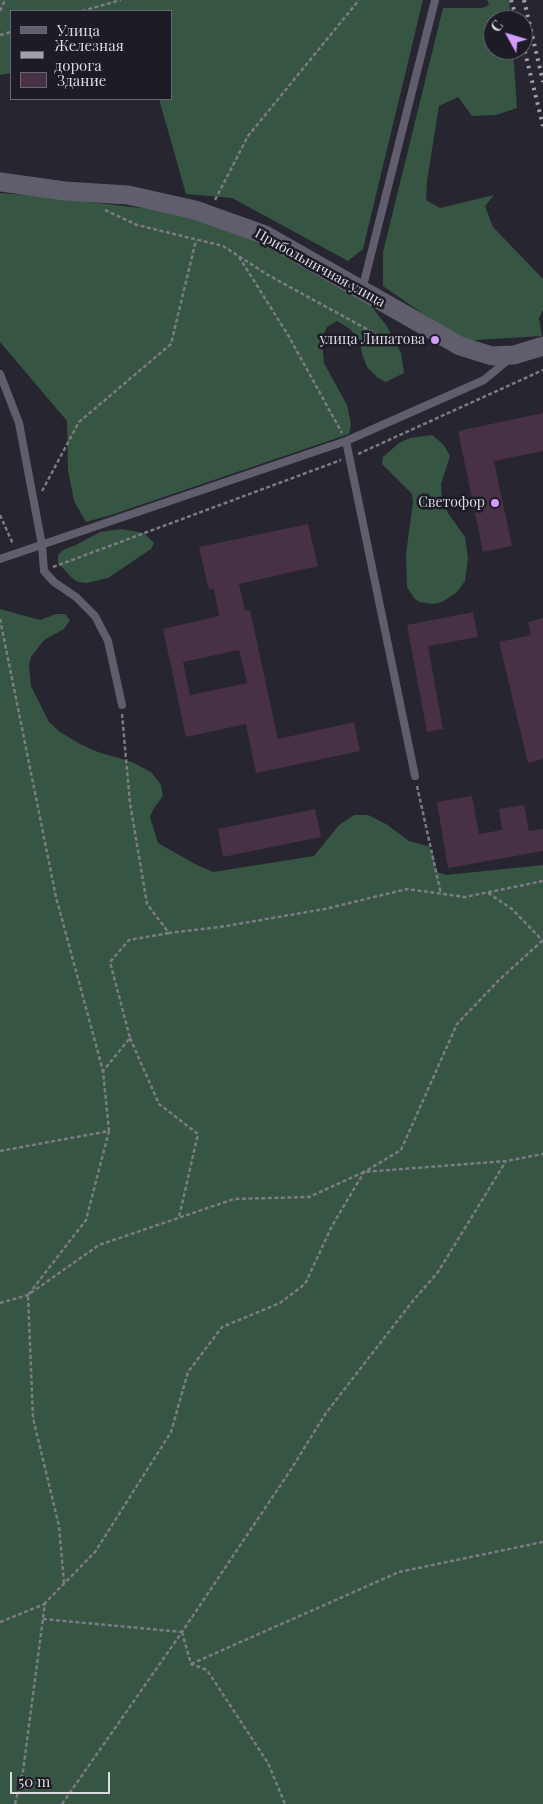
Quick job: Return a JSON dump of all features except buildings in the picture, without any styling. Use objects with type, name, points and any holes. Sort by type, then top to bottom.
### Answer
[{"type":"street","name":"Прибольничная улица","points":[[0,182],[65,191],[128,194],[207,214],[265,235],[460,346],[492,356],[514,355],[543,346]]},
{"type":"lane","points":[[362,290],[435,0]]},
{"type":"lane","points":[[0,559],[346,441],[484,380],[514,355]]},
{"type":"lane","points":[[0,374],[19,424],[42,545],[44,571],[54,582],[76,597],[95,616],[108,641],[122,705]]},
{"type":"lane","points":[[346,441],[415,776]]},
{"type":"path","points":[[0,10],[6,0]]},
{"type":"path","points":[[86,10],[121,0]]},
{"type":"path","points":[[207,214],[248,136],[359,0]]},
{"type":"path","points":[[101,208],[137,225],[223,246],[268,275],[394,344],[430,344]]},
{"type":"path","points":[[35,506],[79,422],[171,344],[196,240]]},
{"type":"path","points":[[238,256],[288,335],[346,441]]},
{"type":"path","points":[[44,571],[349,457],[543,370]]},
{"type":"path","points":[[0,515],[17,553]]},
{"type":"path","points":[[0,620],[56,897],[103,1071],[109,1130],[86,1220],[28,1295],[33,1418],[59,1526],[64,1584]]},
{"type":"path","points":[[122,705],[130,803],[147,904],[169,932]]},
{"type":"path","points":[[415,776],[441,894]]},
{"type":"path","points":[[179,1217],[198,1134],[159,1104],[130,1038],[110,962],[129,940],[169,932],[220,927],[325,909],[407,890],[465,897],[543,881]]},
{"type":"path","points":[[0,1303],[28,1295],[100,1245],[234,1198],[309,1197],[364,1172],[401,1150],[457,1024],[499,980],[543,940],[512,909],[488,893]]},
{"type":"path","points":[[103,1071],[130,1038]]},
{"type":"path","points":[[0,1151],[109,1130]]},
{"type":"path","points":[[364,1172],[506,1161],[543,1154]]},
{"type":"path","points":[[62,1804],[182,1632],[290,1471],[326,1413],[412,1302],[438,1272],[506,1161]]},
{"type":"path","points":[[0,1622],[46,1603],[95,1552],[171,1432],[188,1372],[222,1327],[280,1303],[305,1284],[332,1226],[364,1172]]},
{"type":"path","points":[[191,1664],[399,1572],[543,1542]]},
{"type":"path","points":[[15,1804],[23,1771],[46,1603]]},
{"type":"path","points":[[43,1619],[182,1632]]},
{"type":"path","points":[[182,1632],[191,1664]]},
{"type":"path","points":[[191,1664],[207,1670],[268,1763],[285,1804]]},
{"type":"green space","points":[[0,0],[423,0],[363,249],[348,261],[232,198],[186,194],[159,100],[172,100],[172,10],[10,10],[10,73],[0,75]]},
{"type":"green space","points":[[487,0],[509,0],[510,10],[483,10],[483,60],[514,60],[517,108],[496,115],[472,116],[458,97],[439,106],[427,181],[426,200],[440,208],[494,195],[485,206],[493,227],[543,279],[543,310],[539,318],[542,336],[462,341],[383,286],[383,252],[443,8],[482,8],[489,5]]},
{"type":"green space","points":[[0,193],[184,213],[271,248],[314,274],[368,302],[386,325],[401,353],[404,373],[386,382],[378,378],[367,367],[360,341],[350,329],[337,321],[327,327],[322,338],[324,363],[347,405],[351,424],[349,434],[86,522],[74,501],[68,470],[67,421],[0,342]]},
{"type":"green space","points":[[432,435],[443,444],[450,456],[441,484],[442,499],[448,513],[465,537],[468,558],[465,581],[456,593],[442,602],[434,604],[419,602],[407,587],[406,554],[413,502],[412,494],[382,464],[383,457],[399,443],[410,438]]},
{"type":"green space","points":[[121,529],[144,533],[154,543],[151,549],[108,578],[86,583],[78,582],[58,563],[58,555],[63,550],[100,532]]},
{"type":"green space","points":[[0,609],[40,620],[56,614],[65,614],[70,620],[64,629],[44,640],[31,657],[29,665],[31,686],[49,722],[60,732],[82,745],[132,762],[151,772],[161,785],[163,796],[150,817],[158,843],[195,864],[213,872],[314,856],[339,825],[354,815],[368,815],[386,824],[409,841],[428,846],[433,854],[437,872],[446,875],[543,865],[543,1804],[0,1804]]},
{"type":"railway","points":[[511,0],[514,10]]},
{"type":"railway","points":[[524,0],[543,82]]},
{"type":"railway","points":[[527,60],[543,126]]},
{"type":"place","name":"улица Липатова","points":[[435,340]]},
{"type":"place","name":"Светофор","points":[[495,503]]}]
